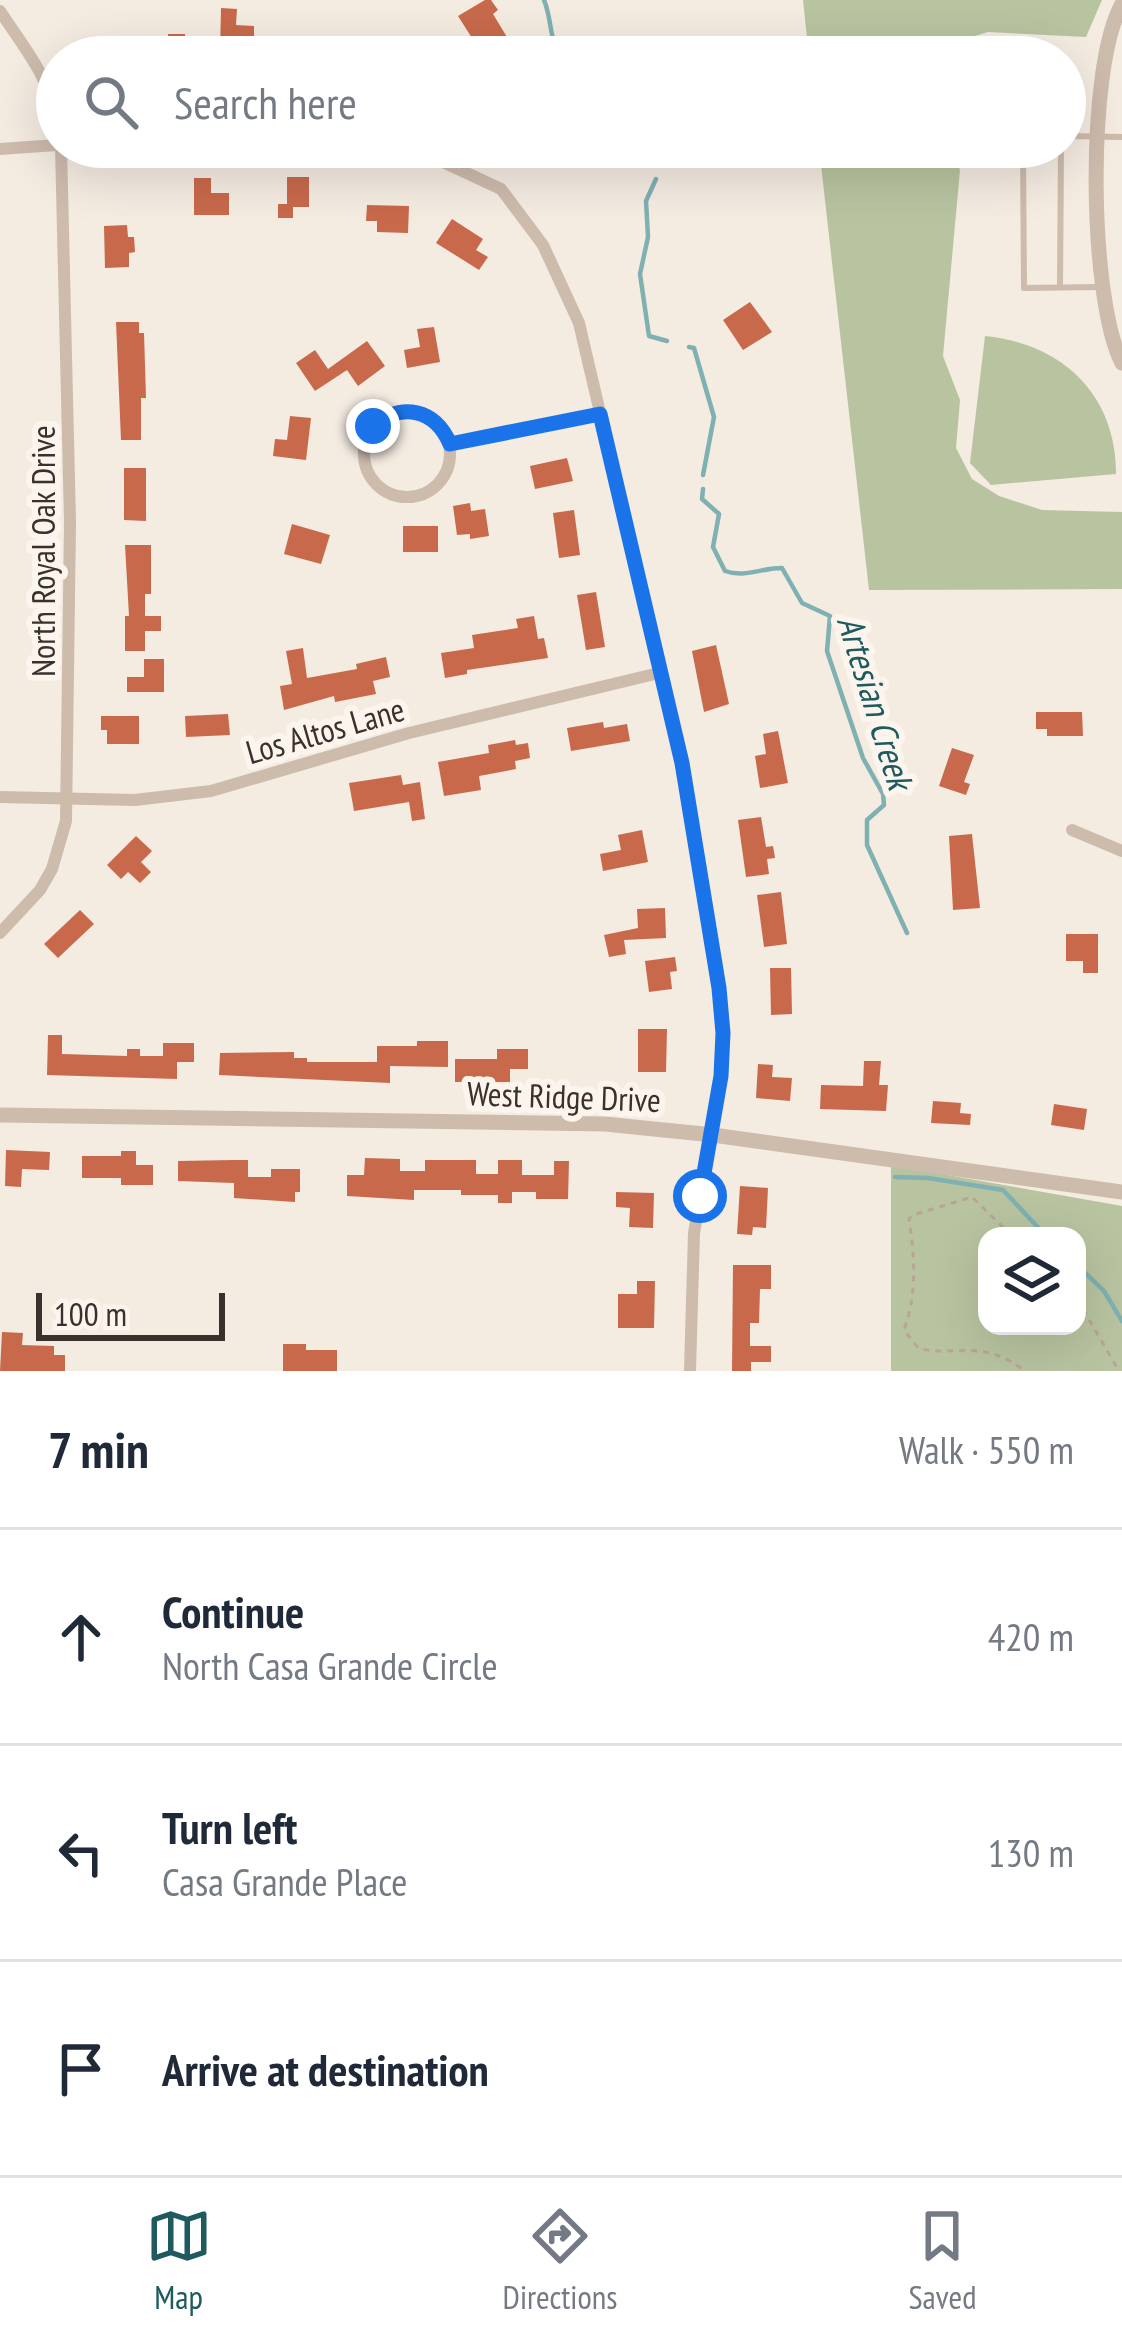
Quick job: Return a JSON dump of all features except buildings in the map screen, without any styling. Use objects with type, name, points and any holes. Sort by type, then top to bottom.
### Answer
[{"type":"street","points":[[1122,4],[1102,60],[1099,137],[1100,287],[1111,342],[1122,363]]},
{"type":"street","points":[[0,11],[36,64]]},
{"type":"street","points":[[0,149],[36,147]]},
{"type":"street","name":"North Royal Oak Drive","points":[[0,933],[28,905],[52,869],[64,838],[68,797],[70,522],[60,168]]},
{"type":"street","points":[[460,168],[501,189],[526,219],[562,280],[579,323],[682,763],[723,1033],[712,1135],[694,1233],[690,1371]]},
{"type":"street","points":[[410,410],[436,421],[450,444],[447,473],[438,486],[411,498],[382,490],[365,466],[363,452],[373,426],[396,412],[410,410]]},
{"type":"street","points":[[450,444],[600,414]]},
{"type":"street","name":"Los Altos Lane","points":[[0,797],[135,800],[211,791],[409,734],[659,673]]},
{"type":"street","points":[[1072,830],[1122,851]]},
{"type":"street","name":"West Ridge Drive","points":[[0,1115],[605,1124],[1122,1192]]},
{"type":"lane","points":[[1086,137],[1122,137]]},
{"type":"lane","points":[[1023,168],[1024,288],[1100,287]]},
{"type":"lane","points":[[1060,168],[1060,288]]},
{"type":"path","points":[[1003,1227],[972,1197],[963,1196],[909,1219],[916,1266],[910,1286],[912,1311],[904,1330],[919,1349],[987,1351],[1025,1371]]},
{"type":"path","points":[[1086,1314],[1119,1371]]},
{"type":"green space","points":[[803,0],[1102,0],[1086,37],[988,32],[975,36],[807,36]]},
{"type":"green space","points":[[821,168],[959,168],[943,356],[960,400],[956,448],[972,479],[999,496],[1042,510],[1122,512],[1122,589],[869,590]]},
{"type":"green space","points":[[985,336],[1038,350],[1080,378],[1106,420],[1116,474],[991,485],[970,463]]},
{"type":"green space","points":[[891,1165],[1122,1206],[1122,1371],[891,1371]]},
{"type":"waterway","name":"Artesian Creek","points":[[544,0],[553,36]]},
{"type":"waterway","name":"Artesian Creek","points":[[656,179],[646,201],[648,237],[640,274],[649,336],[667,341]]},
{"type":"waterway","name":"Artesian Creek","points":[[689,347],[694,348],[714,417],[703,475]]},
{"type":"waterway","name":"Artesian Creek","points":[[703,489],[702,499],[719,514],[713,547],[725,571],[782,568],[802,603],[830,616],[827,651],[863,758],[883,794],[884,805],[867,820],[867,845],[907,933]]},
{"type":"waterway","points":[[895,1177],[1003,1190],[1038,1227]]},
{"type":"waterway","points":[[1086,1274],[1104,1291],[1122,1321]]},
{"type":"route","points":[[373,426],[384,417],[410,410],[436,421],[450,444],[600,414],[682,763],[719,988],[721,1076],[700,1196]]}]
